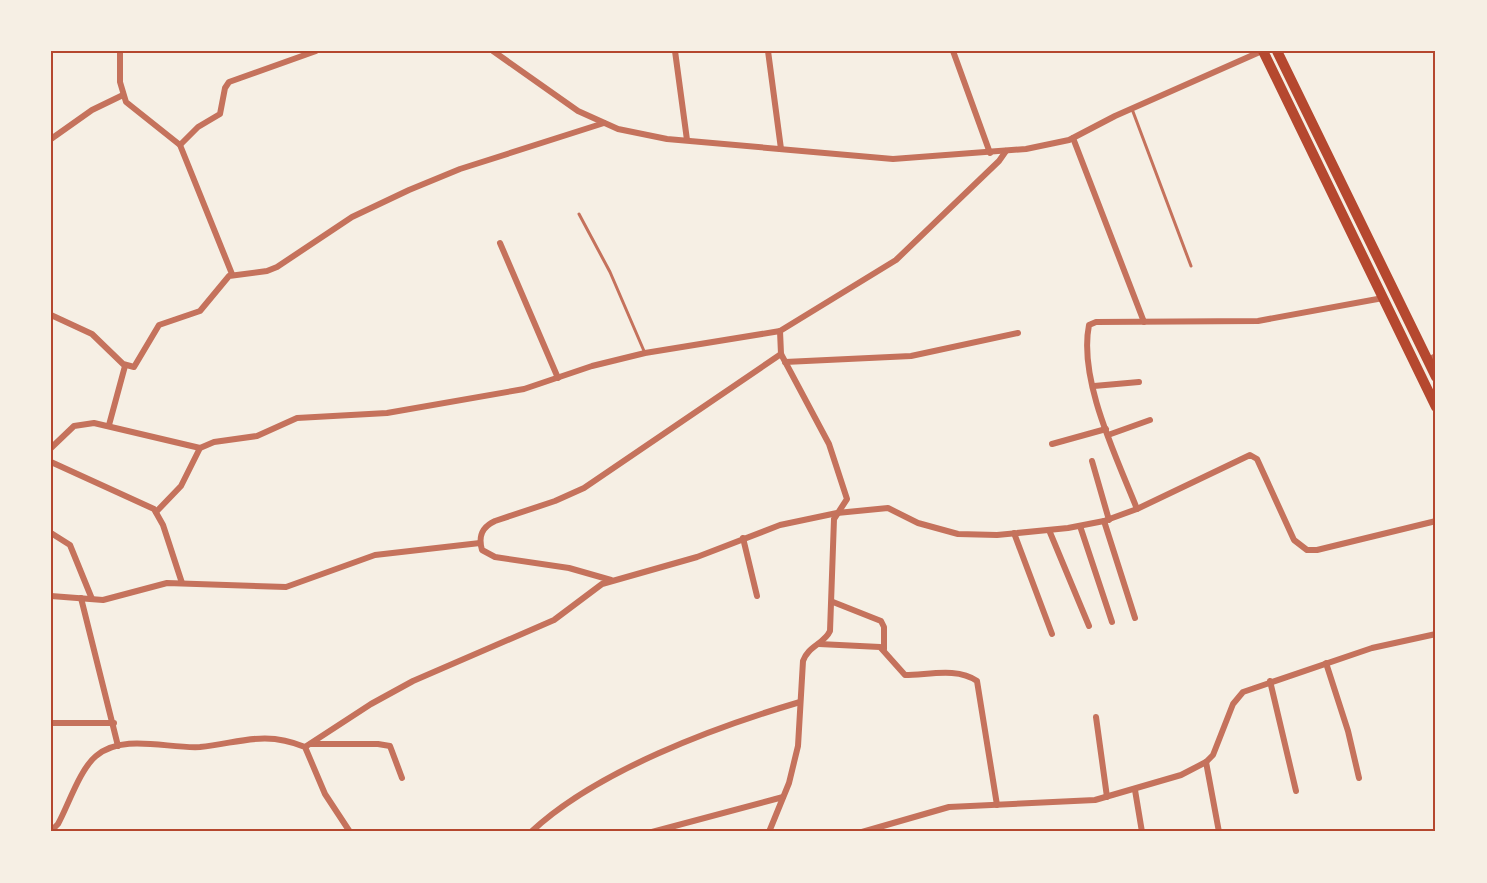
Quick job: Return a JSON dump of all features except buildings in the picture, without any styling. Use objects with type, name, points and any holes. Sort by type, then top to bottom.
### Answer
[{"type":"highway","points":[[1263,51],[1436,407]]},
{"type":"highway","points":[[1277,51],[1432,358],[1436,377]]},
{"type":"street","points":[[120,51],[120,82],[123,95],[131,107],[180,145],[232,274]]},
{"type":"street","points":[[180,145],[198,127],[220,114],[225,88],[230,82],[316,51]]},
{"type":"street","points":[[493,51],[503,54],[578,111],[618,129],[687,140],[892,159],[990,153],[1073,138],[1132,109],[1263,51]]},
{"type":"street","points":[[675,51],[687,140]]},
{"type":"street","points":[[768,51],[781,149]]},
{"type":"street","points":[[953,51],[990,153]]},
{"type":"street","points":[[51,139],[92,110],[123,95]]},
{"type":"street","points":[[51,315],[92,334],[125,366],[134,367],[138,364],[159,325],[200,311],[211,301],[225,278],[232,274],[261,272],[277,267],[352,217],[460,170],[604,123]]},
{"type":"street","points":[[1073,138],[1144,322]]},
{"type":"street","points":[[51,448],[74,426],[83,423],[109,425],[200,448],[214,442],[257,436],[297,418],[387,413],[524,389],[645,353],[780,331],[896,260],[999,161],[1006,151]]},
{"type":"street","points":[[500,243],[558,378]]},
{"type":"street","points":[[1137,509],[1107,432],[1094,386],[1089,357],[1089,325],[1096,322],[1258,321],[1383,298]]},
{"type":"street","points":[[769,832],[783,797],[798,746],[803,661],[809,650],[830,631],[833,602],[834,519],[847,499],[836,459],[781,354],[780,331]]},
{"type":"street","points":[[785,362],[911,356],[1018,333]]},
{"type":"street","points":[[611,580],[569,568],[486,554],[480,543],[483,530],[487,525],[584,488],[781,354]]},
{"type":"street","points":[[109,425],[125,366]]},
{"type":"street","points":[[1094,386],[1139,382]]},
{"type":"street","points":[[1052,444],[1150,420]]},
{"type":"street","points":[[156,512],[181,486],[200,448]]},
{"type":"street","points":[[307,746],[371,704],[413,681],[555,620],[611,580],[697,557],[780,525],[837,513],[888,508],[918,523],[958,534],[1014,533],[1080,526],[1137,509],[1252,455],[1257,459],[1294,540],[1307,550],[1317,550],[1436,521]]},
{"type":"street","points":[[1092,461],[1106,520],[1135,618]]},
{"type":"street","points":[[51,462],[130,497],[156,512],[182,582]]},
{"type":"street","points":[[1080,526],[1112,622]]},
{"type":"street","points":[[1050,530],[1089,627]]},
{"type":"street","points":[[51,533],[70,545],[92,599]]},
{"type":"street","points":[[1014,533],[1052,634]]},
{"type":"street","points":[[742,538],[757,596]]},
{"type":"street","points":[[51,596],[115,598],[152,586],[182,582],[253,588],[286,587],[375,555],[480,543]]},
{"type":"street","points":[[81,598],[118,746]]},
{"type":"street","points":[[833,602],[881,621],[884,627],[884,649]]},
{"type":"street","points":[[862,832],[949,807],[1078,802],[1135,790],[1181,775],[1206,762],[1220,742],[1237,698],[1252,687],[1372,648],[1436,634]]},
{"type":"street","points":[[816,644],[864,644],[884,649],[905,675],[946,673],[966,676],[977,681],[997,805]]},
{"type":"street","points":[[1326,663],[1348,731],[1359,778]]},
{"type":"street","points":[[1270,681],[1296,791]]},
{"type":"street","points":[[531,832],[587,791],[615,776],[708,732],[800,702]]},
{"type":"street","points":[[1096,717],[1107,797]]},
{"type":"street","points":[[51,723],[114,723]]},
{"type":"street","points":[[51,831],[58,824],[94,757],[118,746],[166,744],[199,747],[252,737],[307,746],[378,744],[390,746],[402,778]]},
{"type":"street","points":[[307,746],[326,794],[350,832]]},
{"type":"street","points":[[1206,762],[1219,832]]},
{"type":"street","points":[[1135,790],[1142,832]]},
{"type":"street","points":[[652,832],[783,797]]},
{"type":"lane","points":[[1132,109],[1191,266]]},
{"type":"lane","points":[[579,214],[610,272],[645,353]]}]
